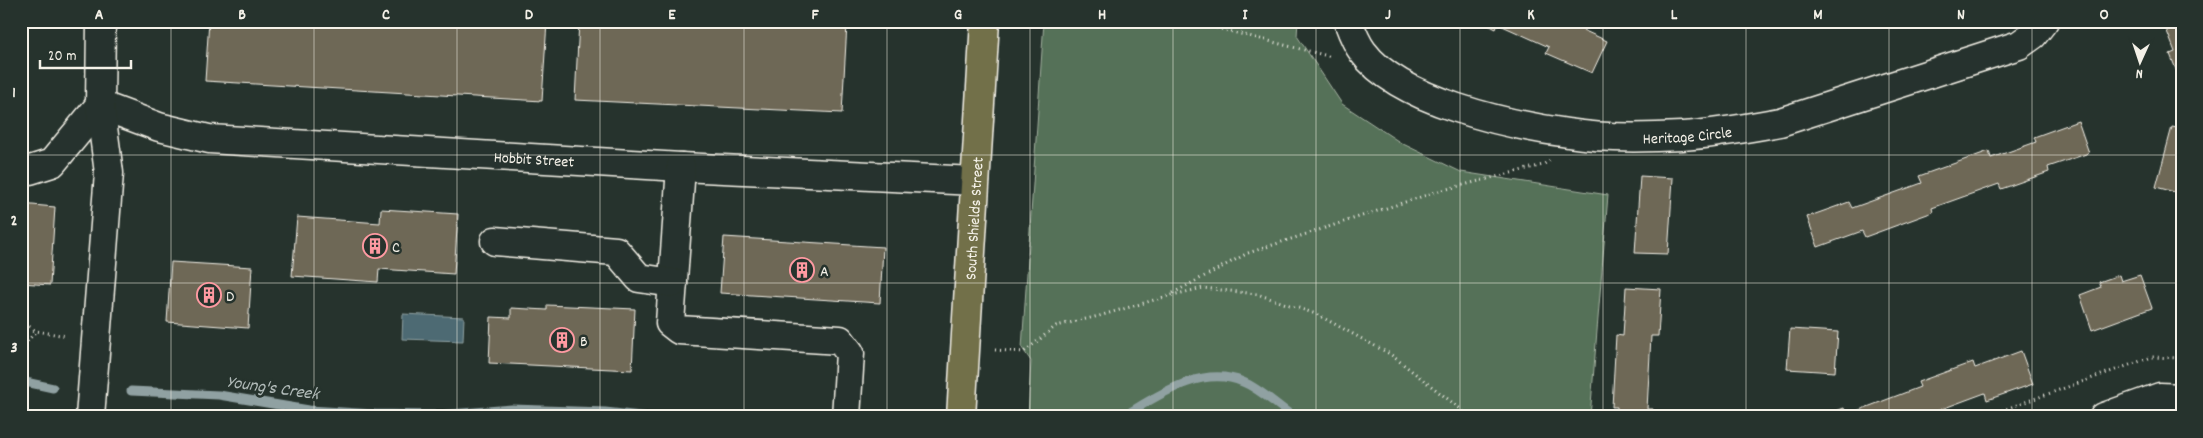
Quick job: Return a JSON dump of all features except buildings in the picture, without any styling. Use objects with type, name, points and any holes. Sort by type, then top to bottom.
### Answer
[{"type":"main road","name":"South Shields Street","points":[[961,417],[985,21]]},
{"type":"street","points":[[90,417],[109,173],[100,105],[101,21]]},
{"type":"street","name":"Heritage Circle","points":[[1348,21],[1363,53],[1389,77],[1424,96],[1465,111],[1568,133],[1624,137],[1682,136],[1740,130],[1780,122],[2019,45],[2032,35],[2044,21]]},
{"type":"street","points":[[21,170],[30,170],[52,162],[100,105]]},
{"type":"street","name":"Hobbit Street","points":[[100,105],[159,127],[209,139],[681,167],[975,181]]},
{"type":"street","points":[[681,167],[670,323],[679,330],[840,340],[850,353],[846,417]]},
{"type":"street","points":[[495,241],[616,251],[639,278],[673,283]]},
{"type":"street","points":[[2104,417],[2160,397],[2182,398]]},
{"type":"path","points":[[1203,21],[1217,28],[1338,59]]},
{"type":"path","points":[[1168,296],[1248,253],[1439,191],[1543,165],[1555,156]]},
{"type":"path","points":[[964,349],[1024,352],[1056,326],[1168,296],[1203,288],[1248,293],[1316,314],[1390,354],[1471,417]]},
{"type":"path","points":[[21,321],[36,331],[75,338]]},
{"type":"path","points":[[21,348],[36,331]]},
{"type":"path","points":[[1982,417],[2152,357],[2179,358]]},
{"type":"green space","points":[[1044,21],[1298,21],[1297,36],[1342,104],[1401,143],[1461,172],[1608,195],[1590,417],[1028,417],[1031,361],[1022,348]]},
{"type":"water","points":[[403,314],[464,317],[463,341],[402,339]]},
{"type":"waterway","name":"Young's Creek","points":[[1122,417],[1164,392],[1195,380],[1211,377],[1243,382],[1262,393],[1294,417]]},
{"type":"waterway","name":"Young's Creek","points":[[21,381],[53,388]]},
{"type":"waterway","name":"Young's Creek","points":[[131,391],[219,395],[309,410],[375,414],[437,415],[512,409],[605,412],[650,417]]},
{"type":"place","name":"C","points":[[375,246]]},
{"type":"place","name":"A","points":[[802,270]]},
{"type":"place","name":"D","points":[[209,295]]},
{"type":"place","name":"B","points":[[562,340]]}]
